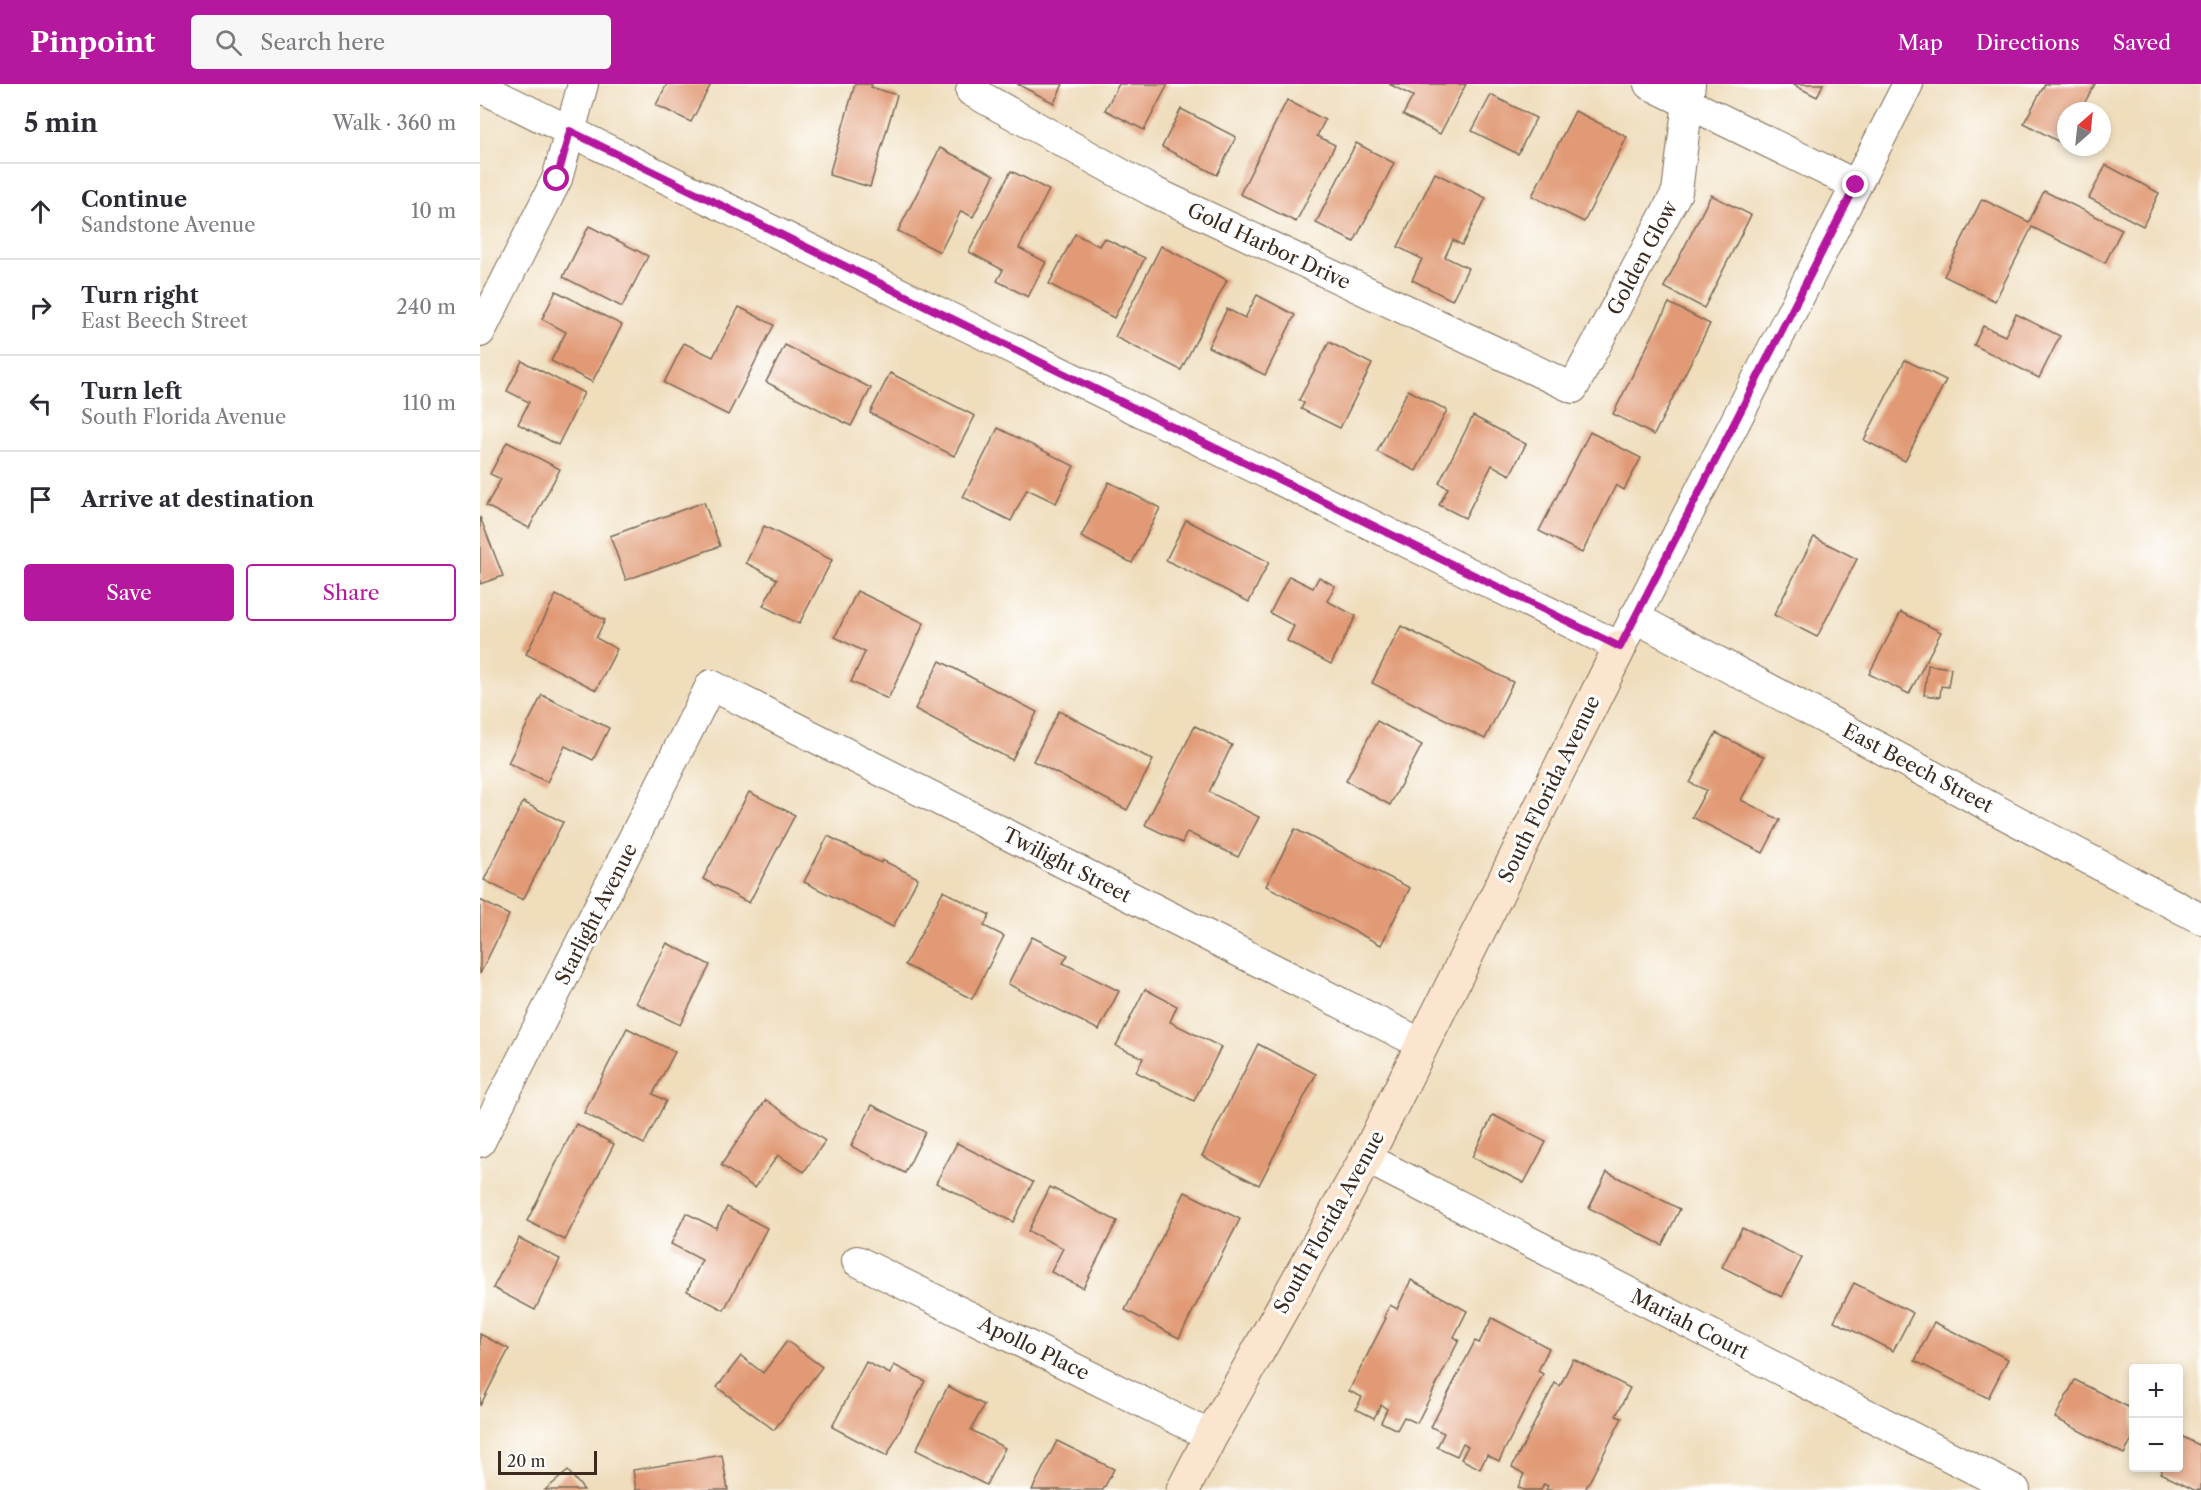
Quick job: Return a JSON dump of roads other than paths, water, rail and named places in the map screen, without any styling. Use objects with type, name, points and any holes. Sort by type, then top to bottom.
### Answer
[{"type":"street","points":[[480,332],[557,179],[583,84]]},
{"type":"street","points":[[1649,84],[1689,93],[1856,185]]},
{"type":"street","name":"South Florida Avenue","points":[[1184,1490],[1211,1436],[1366,1158],[1634,617],[1908,84]]},
{"type":"street","points":[[480,87],[1620,647]]},
{"type":"street","name":"Gold Harbor Drive","points":[[973,88],[1152,191],[1573,388]]},
{"type":"street","name":"Golden Glow","points":[[1573,388],[1677,192],[1689,93]]},
{"type":"street","name":"East Beech Street","points":[[1634,617],[2201,919]]},
{"type":"street","name":"Twilight Street","points":[[711,685],[1422,1044]]},
{"type":"street","name":"Starlight Avenue","points":[[480,1142],[711,685]]},
{"type":"street","name":"Mariah Court","points":[[1366,1158],[2015,1490]]},
{"type":"street","name":"Apollo Place","points":[[857,1261],[1211,1436]]}]
